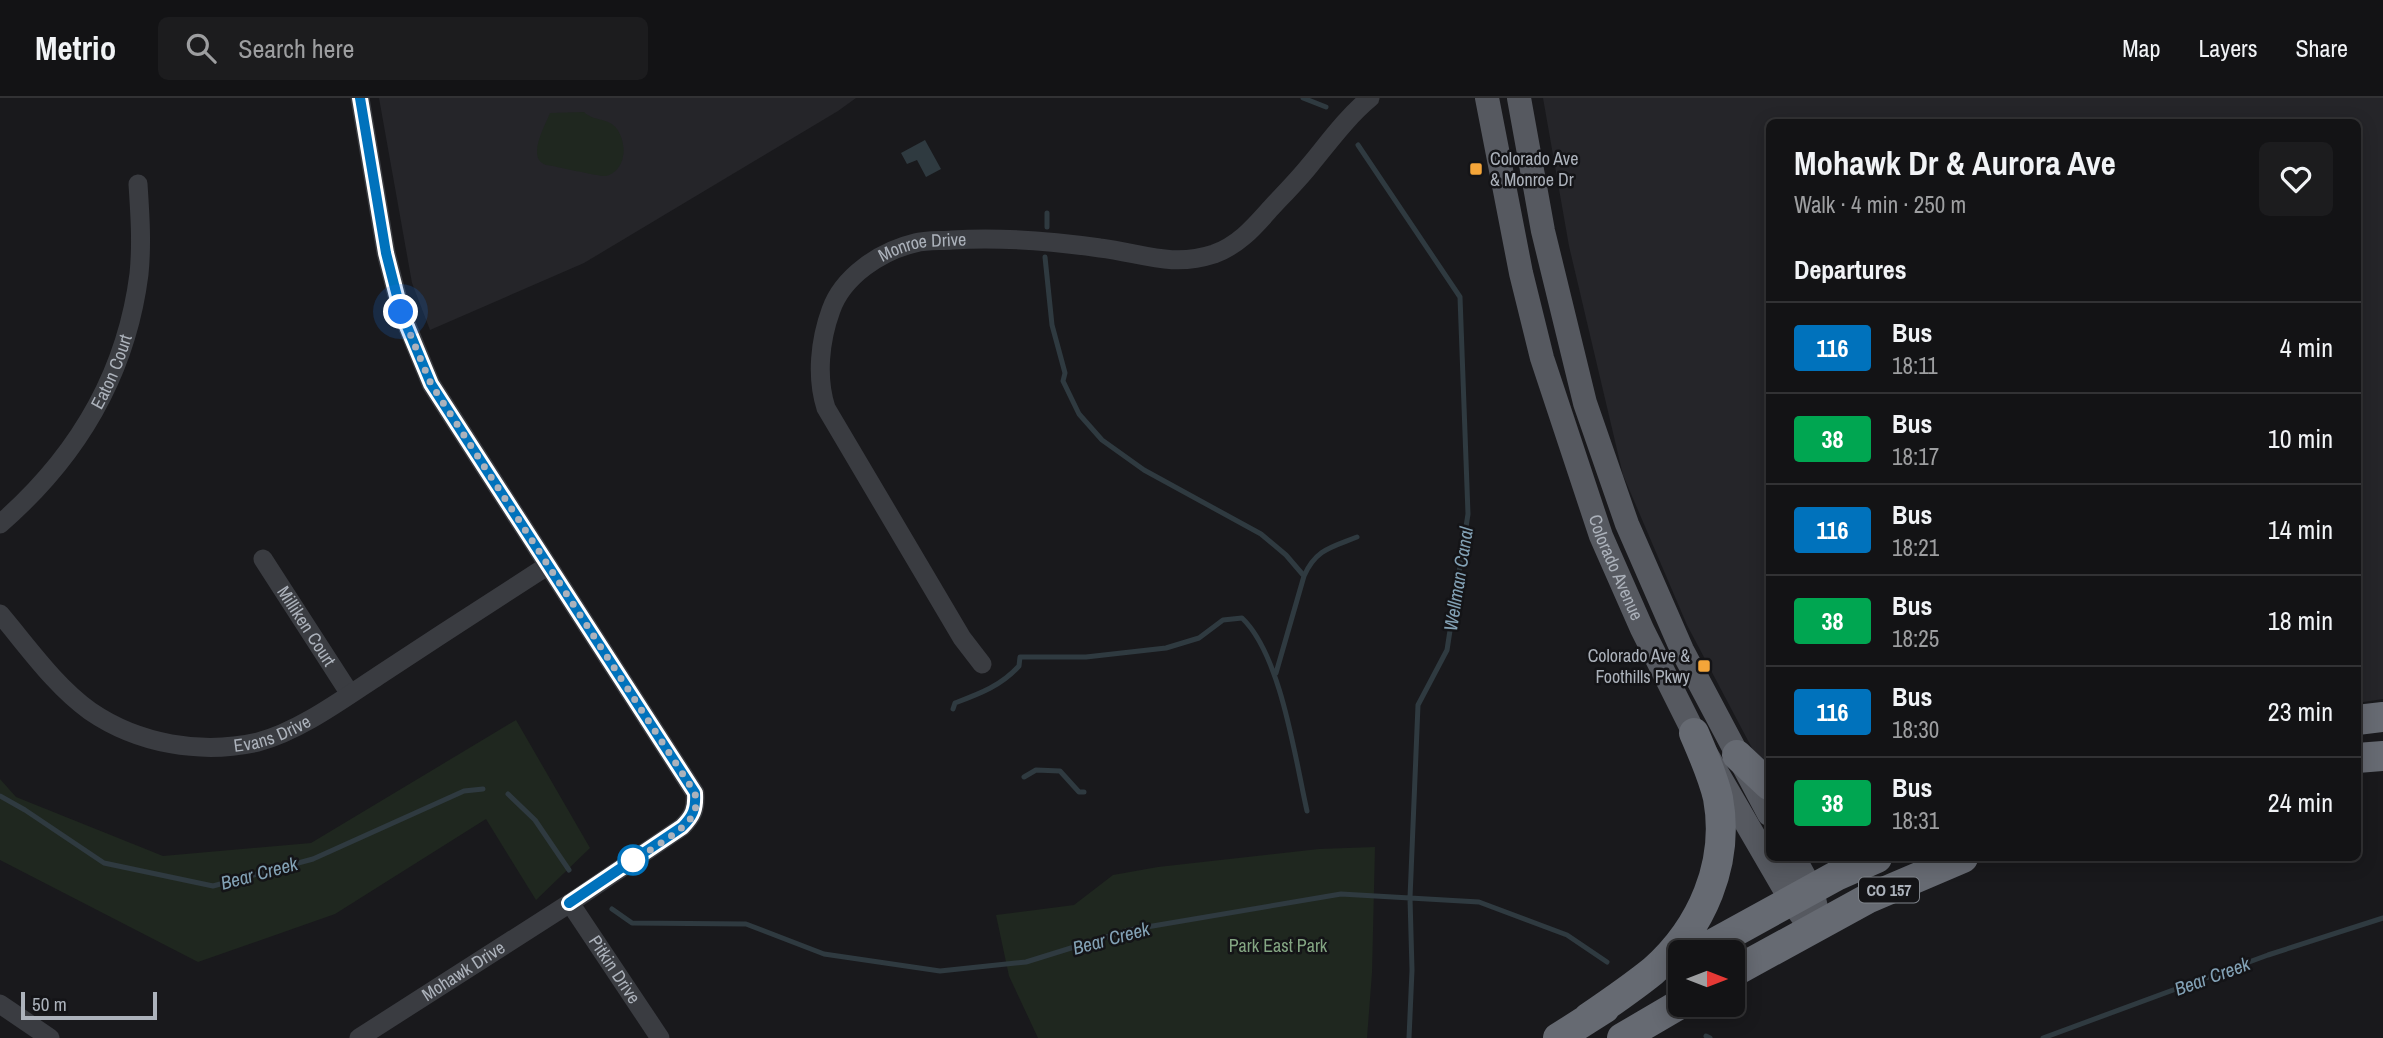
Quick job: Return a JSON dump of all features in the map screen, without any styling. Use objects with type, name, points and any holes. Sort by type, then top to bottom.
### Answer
[{"type":"highway","points":[[2361,720],[2383,717]]},
{"type":"highway","points":[[1588,1018],[1655,969],[1688,930],[1711,890],[1720,849],[1720,813],[1712,778],[1694,733]]},
{"type":"highway","points":[[1737,755],[1766,782]]},
{"type":"highway","points":[[2361,758],[2383,756]]},
{"type":"highway","name":"CO 157","points":[[1720,940],[1801,895],[1871,861]]},
{"type":"highway","name":"CO 157","points":[[1745,966],[1867,899],[1956,861]]},
{"type":"highway","points":[[1558,1038],[1668,969]]},
{"type":"highway","points":[[1622,1038],[1668,1011]]},
{"type":"main road","name":"Colorado Avenue","points":[[1488,98],[1524,285],[1542,358],[1601,536],[1642,629],[1694,733],[1766,842]]},
{"type":"main road","points":[[1522,110],[1534,98]]},
{"type":"main road","name":"Colorado Avenue","points":[[1522,110],[1544,231],[1585,403],[1632,536],[1682,650],[1766,808]]},
{"type":"main road","name":"Colorado Avenue","points":[[1779,861],[1801,895]]},
{"type":"main road","name":"Colorado Avenue","points":[[1795,861],[1802,917],[1816,926]]},
{"type":"street","name":"Mohawk Drive","points":[[359,1038],[682,827],[692,816],[696,806],[695,793],[431,384],[408,333],[386,253],[360,98]]},
{"type":"street","name":"Monroe Drive","points":[[982,664],[962,638],[826,408],[820,373],[825,327],[835,299],[852,277],[881,257],[916,242],[990,238],[1028,240],[1185,261],[1229,248],[1245,236],[1337,131],[1370,98]]},
{"type":"street","name":"Eaton Court","points":[[0,524],[29,499],[61,463],[88,424],[110,382],[126,337],[139,274],[141,227],[138,184]]},
{"type":"street","name":"Milliken Court","points":[[263,559],[350,694]]},
{"type":"street","name":"Evans Drive","points":[[0,614],[64,689],[91,711],[121,729],[154,741],[224,747],[260,741],[306,721],[547,566]]},
{"type":"street","name":"Pitkin Drive","points":[[569,903],[660,1038]]},
{"type":"street","points":[[0,1004],[50,1038]]},
{"type":"shaded area","points":[[379,98],[856,98],[584,263],[430,330],[412,283]]},
{"type":"shaded area","points":[[1543,98],[2383,98],[2383,699],[2361,702],[2361,119],[1766,119],[1766,767],[1754,752],[1687,625],[1623,475],[1569,246]]},
{"type":"shaded area","points":[[925,140],[941,169],[926,177],[917,160],[907,164],[901,153]]},
{"type":"green space","points":[[584,112],[613,125],[623,142],[624,149],[618,169],[609,175],[546,165],[537,156],[539,141],[550,113]]},
{"type":"green space","points":[[516,720],[590,848],[536,900],[486,819],[335,914],[198,962],[0,860],[0,779],[16,797],[163,856],[311,843]]},
{"type":"green space","name":"Park East Park","points":[[1375,847],[1372,973],[1367,1038],[1038,1038],[1009,976],[996,915],[1074,905],[1113,875],[1158,867],[1319,849]]},
{"type":"waterway","name":"Wellman Canal","points":[[1303,98],[1326,107]]},
{"type":"waterway","name":"Wellman Canal","points":[[1358,145],[1460,297],[1468,514],[1447,650],[1418,705],[1410,898],[1412,970],[1409,1038]]},
{"type":"waterway","points":[[1047,213],[1047,227]]},
{"type":"waterway","points":[[1045,257],[1052,325],[1065,373],[1063,381],[1079,414],[1102,440],[1144,470],[1261,534],[1286,555],[1304,576]]},
{"type":"waterway","points":[[1276,673],[1309,567],[1319,554],[1357,537]]},
{"type":"waterway","points":[[953,709],[955,703],[981,693],[1005,679],[1019,666],[1020,657],[1086,657],[1166,648],[1199,638],[1223,620],[1242,618],[1267,656],[1277,681],[1307,811]]},
{"type":"waterway","points":[[1024,777],[1036,770],[1060,771],[1079,792],[1084,792]]},
{"type":"waterway","name":"Bear Creek","points":[[0,796],[104,863],[213,886],[313,859],[464,791],[483,789]]},
{"type":"waterway","name":"Bear Creek","points":[[508,794],[535,820],[569,870]]},
{"type":"waterway","name":"Bear Creek","points":[[612,909],[632,923],[746,924],[824,954],[940,971],[1026,962],[1129,930],[1341,894],[1479,902],[1567,935],[1607,962]]},
{"type":"waterway","name":"Bear Creek","points":[[2043,1038],[2268,955],[2383,918]]},
{"type":"waterway","name":"Bear Creek","points":[[1706,1036],[1710,1038]]},
{"type":"bus line","name":"116","points":[[360,98],[386,253],[408,333],[431,384],[695,793],[696,806],[692,816],[682,827],[569,903]]},
{"type":"place","name":"Colorado Ave & Monroe Dr","points":[[1476,169]]},
{"type":"place","name":"Colorado Ave & Foothills Pkwy","points":[[1704,666]]},
{"type":"route","points":[[401,312],[431,384],[695,793],[696,806],[692,816],[682,827],[629,863],[633,860]]}]
